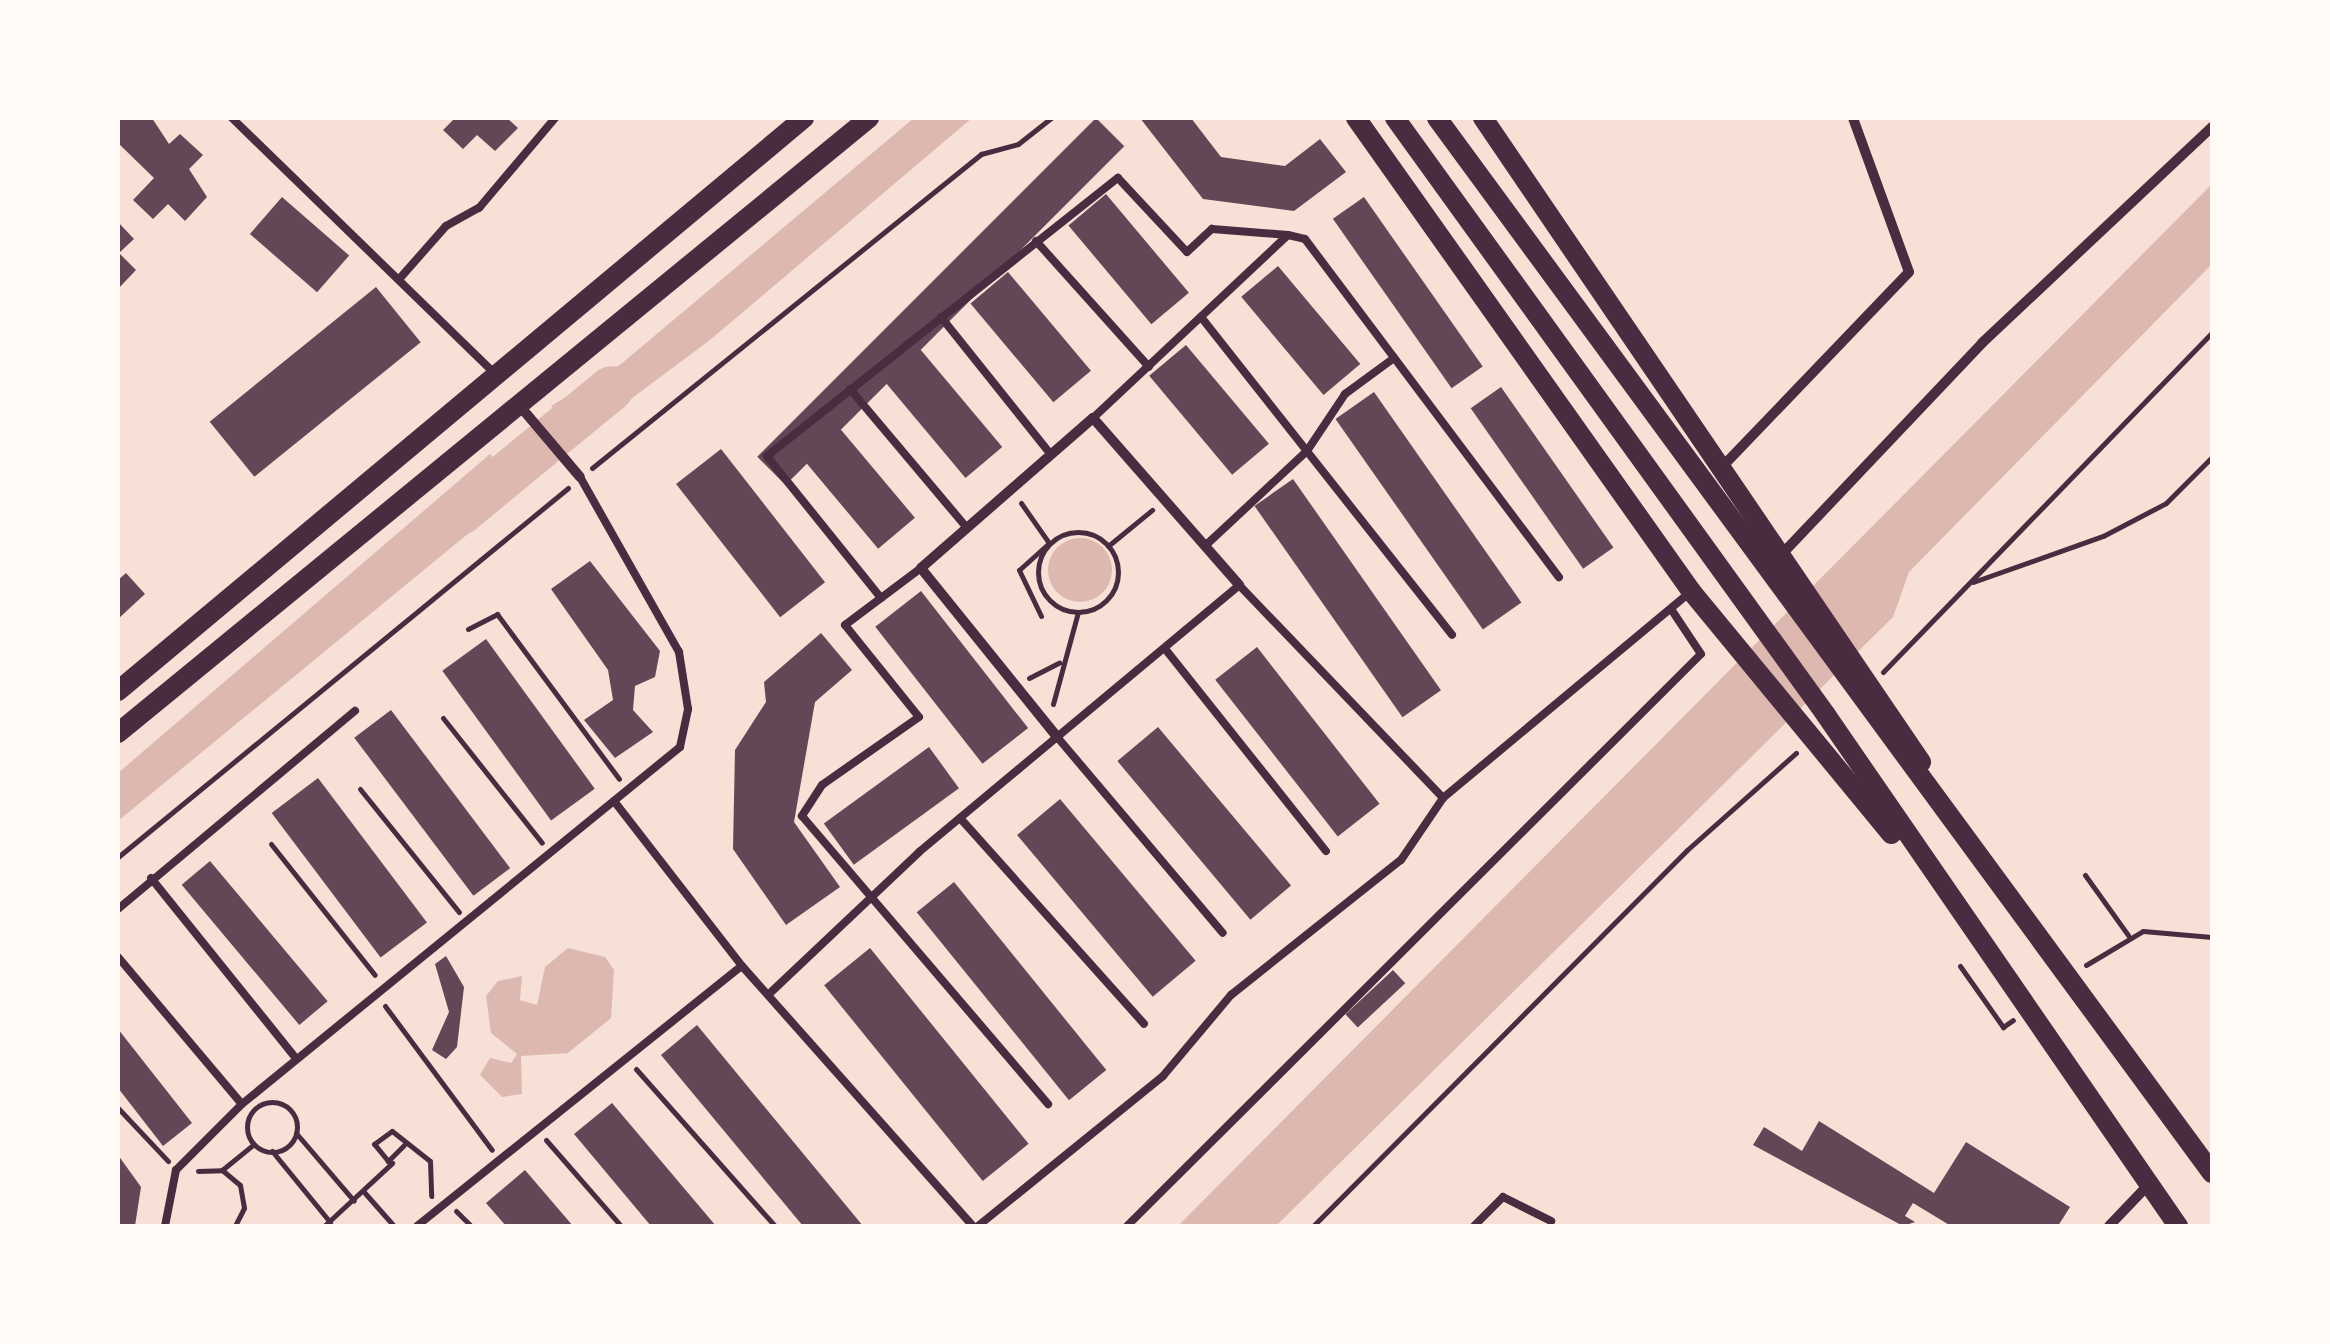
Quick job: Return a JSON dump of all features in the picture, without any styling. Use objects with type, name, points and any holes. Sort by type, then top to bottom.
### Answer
[{"type":"main road","points":[[118,691],[804,118]]},
{"type":"main road","points":[[118,734],[869,118]]},
{"type":"main road","points":[[1356,118],[1692,591],[1968,928]]},
{"type":"main road","points":[[1395,118],[1826,715],[1968,928],[2178,1226]]},
{"type":"main road","points":[[1437,118],[1766,568],[1862,688],[2067,979],[2212,1173]]},
{"type":"main road","points":[[1483,118],[1724,465],[1783,554],[1862,688]]},
{"type":"street","points":[[1724,465],[1909,272],[1853,118]]},
{"type":"street","points":[[1783,554],[1982,343],[2212,127]]},
{"type":"street","points":[[519,404],[580,477]]},
{"type":"street","points":[[1058,738],[922,568],[1093,418],[1238,584]]},
{"type":"street","points":[[2109,1226],[2148,1185]]},
{"type":"lane","points":[[232,118],[401,276],[498,377]]},
{"type":"lane","points":[[401,276],[446,226],[480,208],[555,118]]},
{"type":"lane","points":[[880,598],[767,456],[1118,178],[1187,252],[1212,229],[1306,239],[1559,577]]},
{"type":"lane","points":[[1093,418],[1288,235]]},
{"type":"lane","points":[[1036,241],[1148,366]]},
{"type":"lane","points":[[1201,317],[1452,635]]},
{"type":"lane","points":[[941,318],[1051,456]]},
{"type":"lane","points":[[1205,546],[1307,451],[1345,394],[1394,358]]},
{"type":"lane","points":[[850,390],[967,528]]},
{"type":"lane","points":[[165,1226],[176,1170],[242,1104],[294,1056],[387,989],[680,746],[688,709],[678,652],[629,578],[580,477]]},
{"type":"lane","points":[[922,568],[845,625],[919,717],[822,785],[802,816],[1048,1104]]},
{"type":"lane","points":[[768,995],[960,818],[1166,650],[1238,584],[1443,798]]},
{"type":"lane","points":[[614,801],[742,966],[976,1226],[1164,1076],[1231,995],[1401,860],[1443,798],[1692,591]]},
{"type":"lane","points":[[1127,1226],[1702,654],[1671,609]]},
{"type":"lane","points":[[1166,650],[1326,852]]},
{"type":"lane","points":[[118,909],[355,710]]},
{"type":"lane","points":[[1058,738],[1223,934]]},
{"type":"lane","points":[[960,818],[1144,1024]]},
{"type":"lane","points":[[151,878],[294,1056]]},
{"type":"lane","points":[[118,957],[242,1104]]},
{"type":"lane","points":[[419,1225],[742,966]]},
{"type":"lane","points":[[1474,1226],[1502,1197],[1550,1221]]},
{"type":"path","points":[[1862,688],[1970,583],[2212,333]]},
{"type":"path","points":[[1970,583],[2103,536],[2166,502],[2212,456]]},
{"type":"path","points":[[1012,490],[1049,543]]},
{"type":"path","points":[[1108,546],[1148,513]]},
{"type":"path","points":[[1041,616],[1022,588],[1019,570],[1030,558],[1049,543],[1084,532],[1108,546],[1115,586],[1098,607],[1078,612],[1042,592]]},
{"type":"path","points":[[1037,565],[1049,543]]},
{"type":"path","points":[[1030,558],[1037,565],[1042,592]]},
{"type":"path","points":[[1029,604],[1042,592]]},
{"type":"path","points":[[1053,700],[1078,612]]},
{"type":"path","points":[[468,629],[497,614],[627,789]]},
{"type":"path","points":[[1023,695],[1028,678],[1062,661]]},
{"type":"path","points":[[443,718],[527,826]]},
{"type":"path","points":[[1313,1226],[1687,850],[1810,733]]},
{"type":"path","points":[[360,789],[467,922]]},
{"type":"path","points":[[271,844],[387,989]]},
{"type":"path","points":[[2085,875],[2128,935]]},
{"type":"path","points":[[2067,979],[2128,935],[2212,937]]},
{"type":"path","points":[[1960,966],[2003,1027]]},
{"type":"path","points":[[377,996],[499,1160]]},
{"type":"path","points":[[627,1060],[775,1226]]},
{"type":"path","points":[[254,1144],[248,1121],[264,1103],[287,1108],[296,1133],[354,1201]]},
{"type":"path","points":[[118,1108],[176,1170]]},
{"type":"path","points":[[394,1161],[376,1154],[375,1139],[392,1131],[404,1145],[430,1161],[419,1225]]},
{"type":"path","points":[[537,1131],[621,1226]]},
{"type":"path","points":[[272,1151],[296,1133]]},
{"type":"path","points":[[254,1144],[272,1151],[327,1224],[364,1192],[404,1145]]},
{"type":"path","points":[[190,1174],[222,1170],[254,1144]]},
{"type":"path","points":[[222,1170],[244,1196],[237,1224],[248,1226]]},
{"type":"path","points":[[364,1192],[394,1226]]},
{"type":"path","points":[[270,1226],[284,1226]]},
{"type":"shaded area","points":[[914,118],[972,118],[710,340],[577,439],[551,406],[621,364]]},
{"type":"shaded area","points":[[2212,184],[2212,264],[1909,572],[1893,617],[1276,1226],[1178,1226]]},
{"type":"shaded area","points":[[490,454],[516,486],[469,533],[118,821],[118,773]]},
{"type":"shaded area","points":[[1080,538],[1103,547],[1112,570],[1103,593],[1080,602],[1057,593],[1048,570],[1057,547]]},
{"type":"shaded area","points":[[568,948],[605,957],[614,970],[611,1018],[568,1053],[521,1056],[522,1094],[502,1097],[480,1075],[490,1058],[511,1063],[517,1054],[491,1033],[486,996],[498,981],[522,976],[520,1000],[537,1005],[545,967]]},
{"type":"building","points":[[118,118],[152,118],[169,144],[180,134],[203,155],[189,169],[207,197],[185,221],[168,204],[153,219],[133,200],[154,178],[118,143]]},
{"type":"building","points":[[455,118],[507,118],[518,128],[495,151],[477,135],[463,149],[443,130]]},
{"type":"building","points":[[1096,118],[1124,146],[786,485],[757,457]]},
{"type":"building","points":[[1140,118],[1191,118],[1221,157],[1285,166],[1320,139],[1346,172],[1294,211],[1203,199]]},
{"type":"building","points":[[1106,194],[1189,293],[1151,324],[1068,225]]},
{"type":"building","points":[[282,197],[349,255],[317,292],[250,234]]},
{"type":"building","points":[[1364,197],[1483,367],[1452,388],[1333,219]]},
{"type":"building","points":[[118,222],[134,239],[119,253],[136,270],[118,289]]},
{"type":"building","points":[[1278,266],[1360,364],[1324,395],[1241,297]]},
{"type":"building","points":[[1008,272],[1091,371],[1053,402],[970,303]]},
{"type":"building","points":[[376,287],[421,342],[254,477],[210,422]]},
{"type":"building","points":[[1186,345],[1269,444],[1232,475],[1149,376]]},
{"type":"building","points":[[920,349],[1002,447],[966,478],[883,380]]},
{"type":"building","points":[[1501,387],[1613,548],[1583,569],[1471,408]]},
{"type":"building","points":[[1374,392],[1521,603],[1483,629],[1335,419]]},
{"type":"building","points":[[832,419],[915,518],[878,549],[795,450]]},
{"type":"building","points":[[721,449],[825,582],[780,617],[676,484]]},
{"type":"building","points":[[1293,479],[1441,690],[1402,717],[1254,506]]},
{"type":"building","points":[[590,561],[660,651],[655,677],[635,686],[633,710],[653,732],[615,758],[584,720],[613,700],[608,670],[551,589]]},
{"type":"building","points":[[126,573],[145,594],[118,619],[118,580]]},
{"type":"building","points":[[921,591],[1028,728],[982,764],[875,627]]},
{"type":"building","points":[[821,633],[852,670],[815,702],[794,822],[840,887],[786,925],[733,849],[735,750],[766,702],[764,682]]},
{"type":"building","points":[[486,639],[595,789],[551,820],[442,671]]},
{"type":"building","points":[[1257,647],[1380,804],[1338,836],[1215,680]]},
{"type":"building","points":[[391,710],[510,868],[473,896],[354,738]]},
{"type":"building","points":[[1158,727],[1291,886],[1250,920],[1117,761]]},
{"type":"building","points":[[929,747],[959,788],[854,865],[824,823]]},
{"type":"building","points":[[318,778],[427,923],[381,957],[272,813]]},
{"type":"building","points":[[1060,799],[1196,961],[1153,997],[1017,835]]},
{"type":"building","points":[[210,861],[328,1001],[299,1025],[182,885]]},
{"type":"building","points":[[954,882],[1106,1070],[1069,1100],[917,912]]},
{"type":"building","points":[[870,948],[1029,1144],[983,1181],[824,985]]},
{"type":"building","points":[[446,956],[464,987],[457,1047],[446,1059],[432,1050],[449,1012],[435,964]]},
{"type":"building","points":[[1393,970],[1405,983],[1358,1027],[1345,1014]]},
{"type":"building","points":[[697,1025],[863,1226],[803,1226],[661,1055]]},
{"type":"building","points":[[118,1029],[192,1123],[163,1146],[118,1088]]},
{"type":"building","points":[[612,1103],[716,1226],[651,1226],[574,1134]]},
{"type":"building","points":[[1819,1121],[1934,1193],[1966,1142],[2070,1207],[2058,1226],[1951,1226],[1913,1203],[1905,1216],[1915,1222],[1903,1226],[1753,1145],[1764,1127],[1802,1151]]},
{"type":"building","points":[[118,1155],[141,1187],[135,1226],[118,1226]]},
{"type":"building","points":[[525,1170],[573,1226],[506,1226],[486,1203]]},
{"type":"waterway","points":[[460,512],[611,388]]}]
